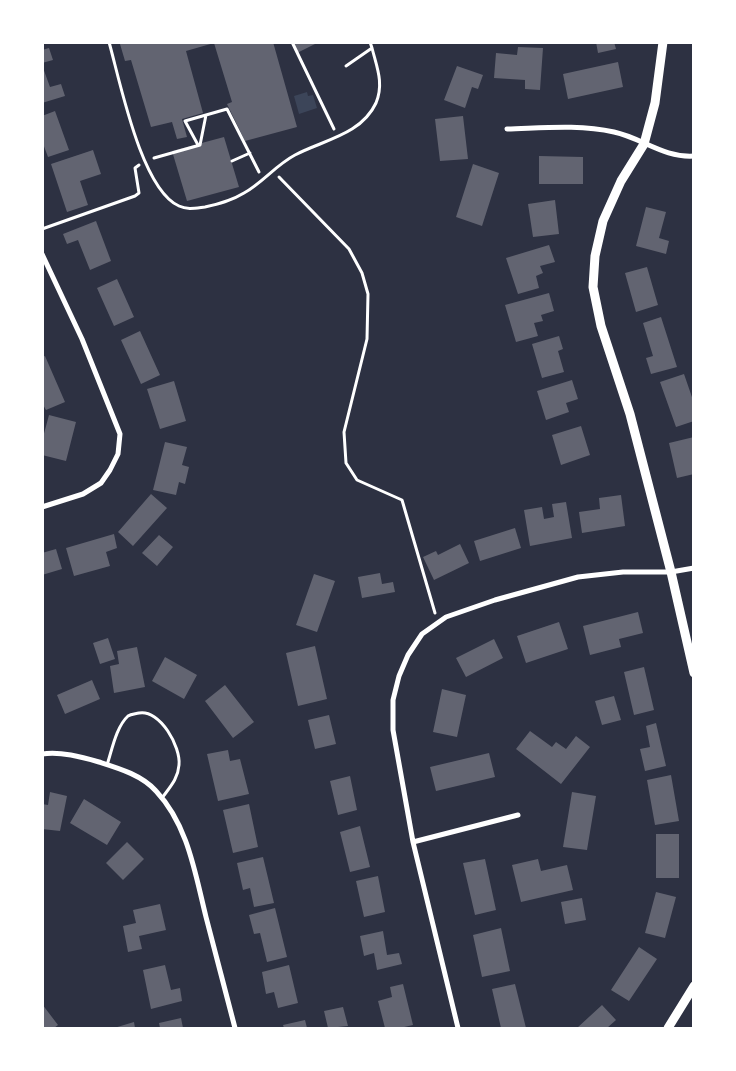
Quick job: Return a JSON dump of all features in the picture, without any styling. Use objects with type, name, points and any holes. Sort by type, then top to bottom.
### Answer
[{"type":"street","points":[[662,42],[655,103],[644,144],[621,181],[603,221],[595,256],[593,287],[601,326],[630,414],[671,572],[694,673]]},
{"type":"street","points":[[507,129],[590,128],[616,132],[667,153],[684,157],[694,156]]},
{"type":"street","points":[[42,254],[82,339],[120,434],[118,454],[101,483],[83,494],[42,506]]},
{"type":"street","points":[[458,1028],[413,842],[393,730],[393,700],[399,676],[408,655],[422,634],[446,617],[495,600],[578,577],[623,572],[671,572],[694,568]]},
{"type":"street","points":[[42,754],[49,753],[85,758],[139,778],[156,790],[174,814],[188,844],[235,1028]]},
{"type":"street","points":[[413,842],[518,816]]},
{"type":"street","points":[[668,1028],[694,986]]},
{"type":"lane","points":[[109,42],[138,146],[144,161],[165,195],[178,206],[192,209],[225,203],[245,193],[295,155],[338,137],[364,121],[376,103],[381,82],[370,42]]},
{"type":"lane","points":[[346,66],[372,48]]},
{"type":"lane","points":[[107,765],[122,724],[130,715],[143,712],[152,715],[163,724],[172,736],[180,763],[176,780],[162,798]]},
{"type":"path","points":[[292,42],[338,137]]},
{"type":"path","points":[[198,145],[185,121],[227,109],[263,179]]},
{"type":"path","points":[[42,230],[136,196],[139,188],[135,168],[144,161],[200,145],[206,115]]},
{"type":"path","points":[[232,162],[250,153]]},
{"type":"path","points":[[272,171],[349,249],[362,273],[368,294],[367,339],[344,432],[346,462],[357,480],[402,500],[438,623]]},
{"type":"shaded area","points":[[307,92],[308,96],[313,95],[317,108],[299,114],[294,96]]},
{"type":"building","points":[[126,42],[273,42],[297,127],[245,141],[227,104],[232,102],[214,43],[186,51],[203,113],[182,119],[187,137],[177,139],[172,122],[151,127],[131,60],[125,61],[120,44]]},
{"type":"building","points":[[292,42],[319,42],[297,53]]},
{"type":"building","points":[[596,42],[614,42],[616,49],[598,53]]},
{"type":"building","points":[[518,47],[543,48],[540,90],[525,89],[525,80],[494,78],[496,53],[517,55]]},
{"type":"building","points":[[49,48],[53,60],[42,63],[42,50]]},
{"type":"building","points":[[618,62],[623,87],[568,99],[563,74]]},
{"type":"building","points":[[42,65],[50,87],[61,84],[65,96],[42,103]]},
{"type":"building","points":[[457,66],[483,75],[478,89],[472,87],[465,108],[444,100]]},
{"type":"building","points":[[55,111],[69,150],[48,157],[42,141],[42,116]]},
{"type":"building","points":[[463,116],[468,159],[440,161],[435,119]]},
{"type":"building","points":[[224,137],[239,187],[187,201],[172,151]]},
{"type":"building","points":[[93,150],[101,174],[80,181],[88,205],[67,212],[51,164]]},
{"type":"building","points":[[539,156],[583,157],[583,184],[539,184]]},
{"type":"building","points":[[473,164],[499,173],[482,226],[456,217]]},
{"type":"building","points":[[555,200],[559,234],[533,237],[528,204]]},
{"type":"building","points":[[646,207],[666,212],[659,238],[669,241],[666,254],[636,246]]},
{"type":"building","points":[[96,221],[111,261],[90,270],[78,240],[67,244],[63,234]]},
{"type":"building","points":[[549,245],[555,262],[540,266],[543,273],[536,276],[539,288],[518,294],[506,258]]},
{"type":"building","points":[[647,267],[658,305],[636,312],[625,273]]},
{"type":"building","points":[[117,279],[134,317],[114,326],[97,288]]},
{"type":"building","points":[[549,293],[554,311],[541,315],[543,321],[534,323],[538,336],[516,342],[505,305]]},
{"type":"building","points":[[661,317],[677,367],[651,374],[646,358],[653,356],[643,323]]},
{"type":"building","points":[[140,331],[160,375],[141,384],[121,340]]},
{"type":"building","points":[[559,336],[563,349],[558,351],[564,372],[542,378],[532,344]]},
{"type":"building","points":[[45,356],[65,402],[46,410],[42,403],[42,357]]},
{"type":"building","points":[[684,374],[694,403],[694,421],[676,427],[660,382]]},
{"type":"building","points":[[572,380],[578,399],[566,403],[569,412],[546,420],[537,391]]},
{"type":"building","points":[[174,381],[186,421],[160,429],[147,389]]},
{"type":"building","points":[[49,415],[76,422],[66,461],[42,455],[42,441]]},
{"type":"building","points":[[581,426],[590,455],[561,465],[552,435]]},
{"type":"building","points":[[694,437],[694,474],[677,478],[669,443]]},
{"type":"building","points":[[165,442],[187,447],[182,465],[189,467],[185,484],[179,482],[176,495],[153,490]]},
{"type":"building","points":[[151,494],[167,508],[133,546],[118,532]]},
{"type":"building","points":[[621,495],[625,526],[582,533],[579,512],[600,509],[599,498]]},
{"type":"building","points":[[566,502],[572,538],[530,546],[524,510],[542,507],[544,519],[554,517],[552,504]]},
{"type":"building","points":[[515,528],[521,548],[480,561],[474,541]]},
{"type":"building","points":[[114,534],[117,548],[106,552],[110,566],[74,576],[66,548]]},
{"type":"building","points":[[159,535],[173,547],[157,566],[142,553]]},
{"type":"building","points":[[460,544],[469,563],[434,580],[423,557],[436,551],[438,555]]},
{"type":"building","points":[[56,549],[62,569],[42,575],[42,553]]},
{"type":"building","points":[[380,573],[382,584],[393,582],[395,592],[362,598],[358,577]]},
{"type":"building","points":[[314,574],[335,581],[317,632],[296,625]]},
{"type":"building","points":[[638,612],[643,633],[619,639],[621,647],[590,655],[583,626]]},
{"type":"building","points":[[559,622],[568,649],[526,663],[517,636]]},
{"type":"building","points":[[108,638],[115,659],[100,664],[93,643]]},
{"type":"building","points":[[494,639],[503,658],[466,677],[456,658]]},
{"type":"building","points":[[315,646],[327,699],[298,706],[286,653]]},
{"type":"building","points":[[137,647],[145,687],[114,693],[110,666],[119,664],[117,651]]},
{"type":"building","points":[[165,657],[197,675],[184,699],[152,681]]},
{"type":"building","points":[[644,667],[654,710],[634,715],[624,672]]},
{"type":"building","points":[[92,680],[100,699],[65,714],[57,695]]},
{"type":"building","points":[[225,685],[254,722],[233,738],[205,701]]},
{"type":"building","points":[[442,689],[466,695],[457,737],[433,732]]},
{"type":"building","points":[[614,696],[621,720],[602,725],[595,701]]},
{"type":"building","points":[[329,715],[336,744],[315,749],[308,720]]},
{"type":"building","points":[[656,723],[666,766],[645,771],[640,749],[650,747],[646,726]]},
{"type":"building","points":[[530,731],[552,747],[556,742],[566,749],[576,736],[590,747],[561,784],[516,749]]},
{"type":"building","points":[[228,750],[230,761],[240,759],[249,794],[218,801],[207,754]]},
{"type":"building","points":[[489,753],[495,777],[436,791],[430,767]]},
{"type":"building","points":[[671,775],[679,821],[655,825],[647,780]]},
{"type":"building","points":[[350,776],[357,810],[338,815],[330,781]]},
{"type":"building","points":[[50,792],[67,796],[60,831],[42,829],[42,804],[48,805]]},
{"type":"building","points":[[572,792],[596,796],[587,850],[563,847]]},
{"type":"building","points":[[84,799],[121,822],[107,845],[70,823]]},
{"type":"building","points":[[249,804],[258,847],[233,853],[223,810]]},
{"type":"building","points":[[360,826],[370,867],[350,872],[340,832]]},
{"type":"building","points":[[656,834],[679,834],[679,878],[656,878]]},
{"type":"building","points":[[127,842],[144,859],[123,880],[106,863]]},
{"type":"building","points":[[263,857],[274,903],[254,907],[250,888],[243,890],[237,863]]},
{"type":"building","points":[[485,859],[496,910],[475,915],[463,863]]},
{"type":"building","points":[[538,859],[541,871],[567,865],[573,890],[521,902],[512,865]]},
{"type":"building","points":[[378,876],[385,912],[364,917],[356,881]]},
{"type":"building","points":[[656,892],[676,897],[665,938],[645,933]]},
{"type":"building","points":[[582,898],[586,920],[565,924],[561,902]]},
{"type":"building","points":[[160,904],[166,930],[139,936],[142,949],[128,952],[123,926],[136,923],[133,910]]},
{"type":"building","points":[[275,908],[287,957],[267,962],[260,933],[254,934],[249,915]]},
{"type":"building","points":[[501,928],[510,971],[482,977],[473,935]]},
{"type":"building","points":[[383,931],[387,955],[399,953],[402,964],[377,970],[374,953],[364,956],[360,936]]},
{"type":"building","points":[[639,947],[657,959],[629,1001],[611,990]]},
{"type":"building","points":[[165,965],[171,990],[180,988],[182,1001],[151,1009],[143,970]]},
{"type":"building","points":[[289,965],[298,1003],[278,1008],[274,992],[266,994],[262,972]]},
{"type":"building","points":[[403,984],[413,1025],[400,1028],[385,1028],[378,1001],[392,997],[390,987]]},
{"type":"building","points":[[515,984],[526,1028],[501,1028],[492,989]]},
{"type":"building","points":[[42,1004],[58,1025],[54,1028],[42,1028]]},
{"type":"building","points":[[602,1005],[616,1020],[607,1028],[577,1028]]},
{"type":"building","points":[[343,1007],[348,1026],[328,1028],[324,1011]]},
{"type":"building","points":[[181,1018],[183,1028],[160,1028],[159,1023]]},
{"type":"building","points":[[305,1020],[307,1028],[284,1028],[283,1025]]},
{"type":"building","points":[[134,1022],[135,1028],[114,1028]]}]
